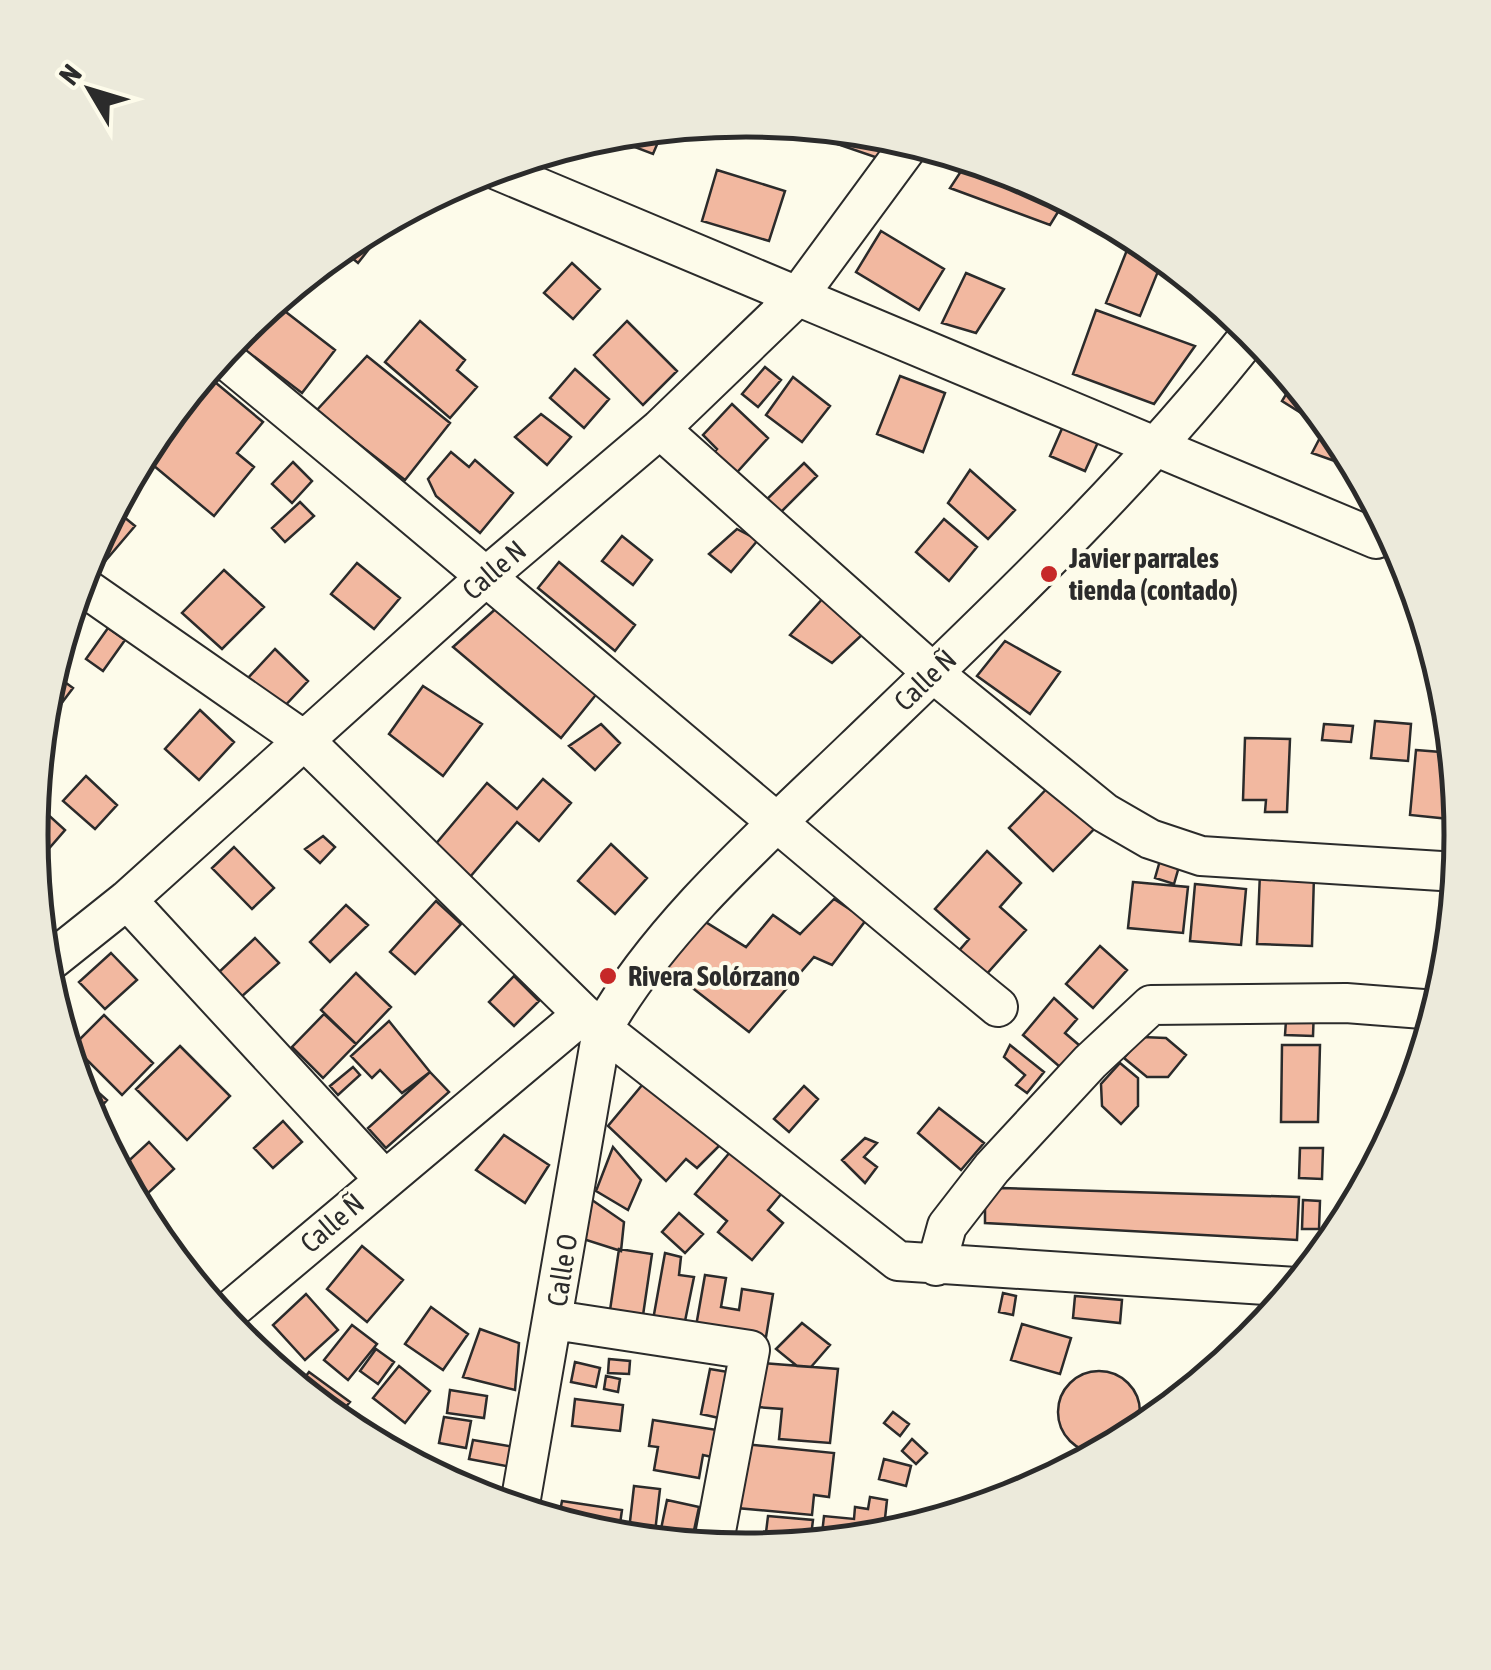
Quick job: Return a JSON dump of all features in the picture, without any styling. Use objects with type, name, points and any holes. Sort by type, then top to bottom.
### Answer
[{"type":"street","name":"Calle N","points":[[58,955],[306,741],[488,574],[660,429],[798,296],[902,155]]},
{"type":"street","points":[[513,177],[1156,450],[1376,539]]},
{"type":"street","name":"Calle Ñ","points":[[233,1308],[384,1179],[592,1022],[776,824],[1156,450],[1243,345]]},
{"type":"street","points":[[231,364],[488,574],[776,824],[998,1007]]},
{"type":"street","points":[[660,429],[933,673],[1105,813],[1150,839],[1201,856],[1442,871]]},
{"type":"street","points":[[92,593],[306,741],[592,1022],[898,1261],[1278,1286]]},
{"type":"street","points":[[126,900],[384,1179]]},
{"type":"street","points":[[936,1266],[948,1226],[992,1168],[1090,1062],[1150,1006],[1346,1003],[1422,1009]]},
{"type":"street","name":"Calle O","points":[[522,1496],[554,1320],[592,1022]]},
{"type":"street","points":[[554,1320],[750,1350],[717,1532]]},
{"type":"building","points":[[658,143],[653,154],[633,146]]},
{"type":"building","points":[[833,143],[882,150],[878,158]]},
{"type":"building","points":[[717,170],[785,191],[769,241],[702,221]]},
{"type":"building","points":[[961,171],[1058,211],[1050,225],[950,188]]},
{"type":"building","points":[[881,231],[944,269],[919,310],[856,272]]},
{"type":"building","points":[[369,249],[369,249],[358,263],[353,259]]},
{"type":"building","points":[[1127,251],[1158,272],[1140,316],[1106,303]]},
{"type":"building","points":[[572,263],[600,289],[573,319],[544,293]]},
{"type":"building","points":[[966,273],[1004,289],[976,333],[942,323]]},
{"type":"building","points":[[1096,310],[1195,346],[1154,404],[1073,374]]},
{"type":"building","points":[[284,311],[335,350],[302,393],[245,349]]},
{"type":"building","points":[[420,321],[465,360],[457,370],[477,387],[450,418],[385,362]]},
{"type":"building","points":[[627,321],[677,371],[643,405],[594,355]]},
{"type":"building","points":[[367,356],[450,423],[405,480],[316,411]]},
{"type":"building","points":[[765,367],[781,380],[758,407],[742,394]]},
{"type":"building","points":[[575,369],[609,399],[584,428],[550,398]]},
{"type":"building","points":[[900,376],[945,393],[923,452],[877,434]]},
{"type":"building","points":[[793,377],[830,406],[802,442],[766,415]]},
{"type":"building","points":[[215,382],[263,422],[237,453],[254,467],[214,516],[154,466]]},
{"type":"building","points":[[1286,394],[1301,413],[1282,401]]},
{"type":"building","points":[[732,404],[768,438],[731,479],[709,458],[717,449],[703,435]]},
{"type":"building","points":[[541,414],[571,437],[547,465],[515,437]]},
{"type":"building","points":[[1064,424],[1099,440],[1085,471],[1050,456]]},
{"type":"building","points":[[1320,438],[1335,461],[1312,453]]},
{"type":"building","points":[[451,452],[469,467],[475,460],[513,493],[480,533],[436,496],[428,479]]},
{"type":"building","points":[[293,462],[312,481],[292,503],[272,484]]},
{"type":"building","points":[[804,463],[817,476],[776,517],[763,503]]},
{"type":"building","points":[[970,470],[1015,510],[988,539],[948,503]]},
{"type":"building","points":[[300,502],[314,516],[285,542],[272,528]]},
{"type":"building","points":[[124,517],[135,526],[103,564]]},
{"type":"building","points":[[944,519],[977,547],[949,581],[916,552]]},
{"type":"building","points":[[737,529],[758,540],[731,572],[709,554]]},
{"type":"building","points":[[622,536],[652,560],[633,585],[602,561]]},
{"type":"building","points":[[559,562],[635,625],[615,651],[538,588]]},
{"type":"building","points":[[357,563],[400,598],[374,629],[331,594]]},
{"type":"building","points":[[224,570],[264,607],[222,649],[182,613]]},
{"type":"building","points":[[825,596],[865,632],[832,663],[790,635]]},
{"type":"building","points":[[500,605],[603,686],[561,738],[453,647]]},
{"type":"building","points":[[108,628],[125,640],[103,671],[86,659]]},
{"type":"building","points":[[1005,641],[1060,672],[1030,714],[977,676]]},
{"type":"building","points":[[275,649],[308,681],[281,710],[248,678]]},
{"type":"building","points":[[65,682],[73,688],[60,706]]},
{"type":"building","points":[[423,686],[482,724],[443,776],[389,734]]},
{"type":"building","points":[[200,710],[234,742],[199,780],[165,749]]},
{"type":"building","points":[[1375,721],[1411,724],[1408,761],[1371,758]]},
{"type":"building","points":[[601,724],[620,743],[595,770],[569,746]]},
{"type":"building","points":[[1324,724],[1353,726],[1351,742],[1322,740]]},
{"type":"building","points":[[1245,738],[1290,739],[1287,812],[1265,812],[1266,800],[1243,800]]},
{"type":"building","points":[[1416,750],[1439,752],[1443,818],[1410,815]]},
{"type":"building","points":[[86,776],[117,805],[95,829],[63,801]]},
{"type":"building","points":[[1058,777],[1102,821],[1053,871],[1009,828]]},
{"type":"building","points":[[543,779],[571,803],[539,841],[517,822],[470,877],[434,846],[487,783],[517,809]]},
{"type":"building","points":[[48,815],[65,830],[48,849]]},
{"type":"building","points":[[323,836],[335,847],[320,863],[305,849]]},
{"type":"building","points":[[611,844],[647,878],[615,914],[578,881]]},
{"type":"building","points":[[234,847],[274,888],[252,909],[212,868]]},
{"type":"building","points":[[987,851],[1021,883],[1000,907],[1026,930],[984,977],[957,953],[969,939],[935,909]]},
{"type":"building","points":[[1161,857],[1180,863],[1174,884],[1155,878]]},
{"type":"building","points":[[1260,873],[1314,875],[1312,946],[1257,944]]},
{"type":"building","points":[[1133,882],[1188,887],[1183,933],[1128,928]]},
{"type":"building","points":[[1195,884],[1246,889],[1241,945],[1190,941]]},
{"type":"building","points":[[834,899],[866,920],[832,965],[814,957],[749,1032],[663,965],[699,918],[746,947],[773,915],[800,934]]},
{"type":"building","points":[[436,901],[461,924],[415,974],[390,952]]},
{"type":"building","points":[[346,905],[368,925],[330,962],[310,942]]},
{"type":"building","points":[[255,938],[279,963],[240,998],[218,973]]},
{"type":"building","points":[[1100,946],[1127,970],[1093,1008],[1066,984]]},
{"type":"building","points":[[111,953],[137,980],[105,1009],[79,982]]},
{"type":"building","points":[[356,973],[391,1007],[356,1044],[321,1010]]},
{"type":"building","points":[[514,976],[539,1001],[514,1026],[489,1002]]},
{"type":"building","points":[[1054,998],[1077,1019],[1065,1033],[1079,1045],[1060,1067],[1023,1035]]},
{"type":"building","points":[[1287,1006],[1314,1008],[1313,1036],[1285,1035]]},
{"type":"building","points":[[324,1014],[356,1044],[323,1078],[292,1047]]},
{"type":"building","points":[[104,1015],[153,1063],[122,1095],[85,1058],[79,1040]]},
{"type":"building","points":[[389,1021],[430,1072],[402,1093],[380,1070],[372,1078],[351,1056]]},
{"type":"building","points":[[1142,1037],[1166,1038],[1186,1055],[1168,1077],[1147,1077],[1124,1058]]},
{"type":"building","points":[[1010,1045],[1044,1072],[1027,1093],[1016,1085],[1025,1075],[1004,1057]]},
{"type":"building","points":[[1282,1045],[1320,1045],[1318,1122],[1281,1122]]},
{"type":"building","points":[[180,1046],[230,1096],[187,1140],[136,1089]]},
{"type":"building","points":[[1120,1063],[1138,1078],[1138,1106],[1121,1124],[1102,1106],[1101,1084]]},
{"type":"building","points":[[353,1067],[360,1075],[338,1095],[330,1086]]},
{"type":"building","points":[[430,1072],[449,1092],[386,1148],[368,1128]]},
{"type":"building","points":[[648,1078],[723,1142],[697,1168],[686,1159],[666,1181],[608,1126]]},
{"type":"building","points":[[804,1086],[818,1099],[789,1132],[774,1119]]},
{"type":"building","points":[[939,1108],[984,1143],[961,1170],[918,1133]]},
{"type":"building","points":[[283,1121],[302,1142],[273,1168],[254,1148]]},
{"type":"building","points":[[504,1135],[549,1165],[525,1203],[476,1170]]},
{"type":"building","points":[[865,1138],[877,1143],[864,1157],[877,1167],[865,1183],[842,1160]]},
{"type":"building","points":[[149,1142],[174,1169],[147,1194],[128,1161]]},
{"type":"building","points":[[613,1147],[641,1180],[628,1210],[596,1191]]},
{"type":"building","points":[[1300,1148],[1323,1148],[1322,1179],[1299,1178]]},
{"type":"building","points":[[731,1151],[782,1193],[768,1210],[783,1223],[752,1260],[718,1232],[727,1221],[695,1194]]},
{"type":"building","points":[[1001,1188],[1299,1197],[1297,1240],[985,1223],[985,1204]]},
{"type":"building","points":[[592,1200],[624,1222],[621,1251],[580,1238]]},
{"type":"building","points":[[1303,1200],[1320,1201],[1319,1229],[1302,1229]]},
{"type":"building","points":[[679,1213],[703,1234],[685,1253],[662,1232]]},
{"type":"building","points":[[362,1246],[403,1280],[367,1322],[327,1289]]},
{"type":"building","points":[[619,1249],[652,1254],[642,1322],[609,1317]]},
{"type":"building","points":[[665,1253],[681,1257],[679,1275],[694,1277],[684,1326],[653,1320]]},
{"type":"building","points":[[705,1275],[726,1278],[721,1307],[739,1310],[742,1289],[773,1294],[765,1343],[695,1332]]},
{"type":"building","points":[[1003,1293],[1016,1296],[1013,1315],[999,1312]]},
{"type":"building","points":[[306,1294],[338,1330],[305,1360],[273,1325]]},
{"type":"building","points":[[1075,1296],[1122,1300],[1120,1323],[1073,1318]]},
{"type":"building","points":[[431,1307],[468,1334],[443,1370],[405,1344]]},
{"type":"building","points":[[802,1323],[830,1345],[811,1367],[797,1366],[776,1349]]},
{"type":"building","points":[[1022,1324],[1071,1338],[1060,1374],[1011,1360]]},
{"type":"building","points":[[352,1325],[377,1344],[348,1380],[324,1360]]},
{"type":"building","points":[[480,1329],[519,1343],[515,1390],[463,1377]]},
{"type":"building","points":[[376,1349],[394,1362],[378,1384],[360,1371]]},
{"type":"building","points":[[609,1359],[630,1361],[629,1374],[608,1373]]},
{"type":"building","points":[[575,1362],[600,1368],[596,1387],[571,1382]]},
{"type":"building","points":[[762,1363],[838,1369],[830,1443],[779,1439],[782,1409],[757,1407]]},
{"type":"building","points":[[399,1366],[430,1391],[405,1423],[373,1398]]},
{"type":"building","points":[[710,1369],[728,1372],[719,1418],[701,1414]]},
{"type":"building","points":[[309,1372],[350,1402],[346,1407],[306,1377]]},
{"type":"building","points":[[1083,1374],[1115,1374],[1133,1389],[1140,1410],[1079,1447],[1061,1428],[1061,1396]]},
{"type":"building","points":[[606,1376],[620,1379],[618,1392],[604,1389]]},
{"type":"building","points":[[450,1390],[487,1396],[484,1418],[447,1413]]},
{"type":"building","points":[[575,1399],[623,1405],[620,1431],[572,1426]]},
{"type":"building","points":[[893,1412],[909,1424],[900,1436],[884,1423]]},
{"type":"building","points":[[444,1417],[471,1421],[466,1448],[439,1443]]},
{"type":"building","points":[[653,1420],[717,1430],[712,1457],[703,1455],[699,1478],[654,1470],[658,1447],[649,1446]]},
{"type":"building","points":[[912,1439],[927,1453],[916,1464],[902,1451]]},
{"type":"building","points":[[473,1440],[515,1447],[511,1467],[469,1459]]},
{"type":"building","points":[[744,1444],[834,1453],[829,1497],[814,1495],[812,1515],[737,1508]]},
{"type":"building","points":[[884,1459],[911,1466],[906,1486],[879,1479]]},
{"type":"building","points":[[634,1486],[660,1489],[656,1527],[630,1523]]},
{"type":"building","points":[[870,1497],[887,1500],[885,1519],[823,1529],[824,1516],[854,1519],[855,1507],[868,1509]]},
{"type":"building","points":[[667,1500],[699,1507],[694,1531],[661,1528]]},
{"type":"building","points":[[562,1501],[622,1510],[620,1522],[561,1508]]},
{"type":"building","points":[[768,1516],[813,1520],[812,1530],[766,1533]]},
{"type":"place","name":"Javier parrales tienda (contado)","points":[[1049,574]]},
{"type":"place","name":"Rivera Solórzano","points":[[608,976]]}]
